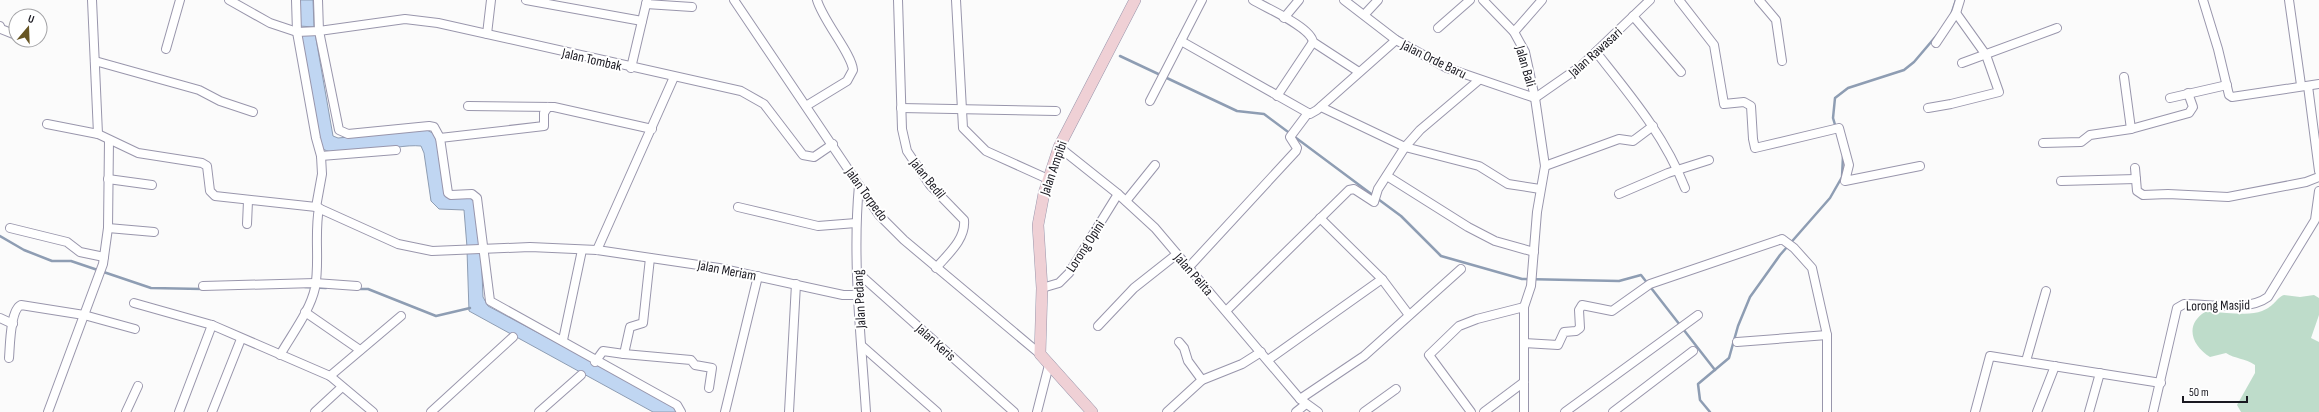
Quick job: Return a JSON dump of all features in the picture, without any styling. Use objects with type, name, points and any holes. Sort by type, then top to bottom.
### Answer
[{"type":"street","points":[[92,0],[98,134]]},
{"type":"street","points":[[166,49],[180,0]]},
{"type":"street","points":[[280,355],[305,312],[315,287],[315,228],[322,174],[321,156],[316,138],[299,32],[296,0]]},
{"type":"street","points":[[318,0],[318,31],[337,125],[342,132],[348,134],[429,126],[436,129],[440,138],[448,194],[472,194],[476,196],[490,301],[563,340],[595,362],[677,405],[681,412]]},
{"type":"street","points":[[487,34],[492,0]]},
{"type":"street","points":[[526,0],[642,21]]},
{"type":"street","name":"Jalan Torpedo","points":[[734,0],[833,144],[879,215],[936,268],[1040,354]]},
{"type":"street","points":[[806,106],[847,81],[853,70],[850,59],[828,26],[817,0]]},
{"type":"street","name":"Jalan Bedil","points":[[898,0],[901,108],[904,138],[913,162],[930,185],[964,220],[965,228],[961,237],[936,268]]},
{"type":"street","points":[[956,0],[963,128],[976,143],[999,158],[1048,179]]},
{"type":"street","name":"Jalan Ampibi","points":[[1040,354],[1042,288],[1038,225],[1040,208],[1059,147],[1136,0]]},
{"type":"street","points":[[1150,101],[1202,0]]},
{"type":"street","points":[[1253,0],[1308,32],[1313,42],[1360,72]]},
{"type":"street","points":[[1284,18],[1299,0]]},
{"type":"street","name":"Jalan Orde Baru","points":[[1344,0],[1365,14],[1396,40],[1446,68],[1535,98]]},
{"type":"street","points":[[1365,14],[1378,0]]},
{"type":"street","points":[[1438,28],[1470,0]]},
{"type":"street","name":"Jalan Bali","points":[[1483,0],[1514,32],[1525,52],[1535,98],[1545,166]]},
{"type":"street","points":[[1514,32],[1542,0]]},
{"type":"street","name":"Jalan Rawasari","points":[[1535,98],[1556,85],[1596,52],[1650,0]]},
{"type":"street","points":[[1679,0],[1714,45],[1724,104],[1746,103],[1751,106],[1754,147],[1757,148],[1823,130],[1838,128],[1849,166],[1846,181],[1920,166]]},
{"type":"street","points":[[1759,0],[1776,20],[1782,61]]},
{"type":"street","points":[[1936,43],[1956,13],[1960,0]]},
{"type":"street","points":[[2203,0],[2227,85],[2232,97],[2319,84]]},
{"type":"street","points":[[2289,0],[2319,171]]},
{"type":"street","points":[[233,1],[270,23],[299,32]]},
{"type":"street","points":[[631,68],[646,2],[692,7]]},
{"type":"street","points":[[1928,108],[1999,93],[1986,54],[1956,13]]},
{"type":"street","points":[[1633,16],[1681,72]]},
{"type":"street","name":"Jalan Tombak","points":[[299,32],[318,31],[405,19],[438,23],[631,68],[741,91],[758,99],[771,111],[790,139],[807,157],[814,156],[833,144]]},
{"type":"street","points":[[1962,62],[2057,28]]},
{"type":"street","points":[[1181,41],[1308,113],[1313,113],[1396,40]]},
{"type":"street","points":[[1278,96],[1313,42]]},
{"type":"street","points":[[1596,52],[1654,126],[1678,169],[1685,188]]},
{"type":"street","points":[[95,61],[199,90],[214,99],[254,112]]},
{"type":"street","points":[[597,250],[674,77]]},
{"type":"street","points":[[2124,77],[2131,129]]},
{"type":"street","points":[[1226,312],[1351,189],[1371,202],[1376,197],[1405,147],[1420,130],[1479,80]]},
{"type":"street","points":[[2170,98],[2227,85]]},
{"type":"street","points":[[2043,143],[2081,142],[2090,135],[2131,129],[2189,113],[2193,107],[2188,93]]},
{"type":"street","points":[[468,106],[548,107],[652,129]]},
{"type":"street","points":[[440,138],[544,126],[544,113],[548,107]]},
{"type":"street","points":[[1321,107],[1405,147],[1478,166],[1508,184],[1540,189]]},
{"type":"street","points":[[901,108],[1056,111]]},
{"type":"street","points":[[1190,267],[1296,151],[1297,148],[1292,133],[1308,113]]},
{"type":"street","points":[[47,124],[98,134],[109,140],[108,228],[103,260],[48,412]]},
{"type":"street","points":[[1524,412],[1524,307],[1531,282],[1540,189],[1545,166],[1619,139],[1633,141],[1654,126]]},
{"type":"street","name":"Jalan Meriam","points":[[109,140],[138,153],[202,163],[207,166],[212,195],[248,201],[284,202],[317,208],[398,244],[432,251],[530,247],[597,250],[719,268],[843,295],[857,294]]},
{"type":"street","name":"Jalan Pelita","points":[[1059,147],[1118,194],[1155,228],[1190,267],[1226,312],[1303,402],[1318,412]]},
{"type":"street","points":[[321,156],[396,150]]},
{"type":"street","points":[[1619,194],[1678,169],[1709,160]]},
{"type":"street","points":[[1126,201],[1155,165]]},
{"type":"street","points":[[2135,168],[2137,192],[2141,195],[2168,194],[2220,197],[2274,189],[2319,177]]},
{"type":"street","points":[[1387,176],[1468,227],[1495,241],[1534,252]]},
{"type":"street","points":[[108,179],[152,184]]},
{"type":"street","points":[[2060,181],[2136,179]]},
{"type":"street","name":"Jalan Pedang","points":[[859,185],[856,223],[857,294],[866,412]]},
{"type":"street","name":"Lorong Masjid","points":[[2153,412],[2177,308],[2184,304],[2248,306],[2260,303],[2268,297],[2315,220],[2319,191]]},
{"type":"street","name":"Lorong Opini","points":[[1042,288],[1059,283],[1069,273],[1118,194]]},
{"type":"street","points":[[247,224],[248,201]]},
{"type":"street","points":[[738,208],[818,226],[856,223]]},
{"type":"street","points":[[1320,218],[1382,279],[1409,315]]},
{"type":"street","points":[[10,228],[67,242],[80,252],[103,260]]},
{"type":"street","points":[[108,228],[154,232]]},
{"type":"street","points":[[1524,342],[1558,344],[1564,332],[1576,331],[1580,328],[1579,310],[1582,305],[1612,311],[1650,284],[1782,239],[1791,246],[1812,268],[1828,335],[1827,412]]},
{"type":"street","points":[[563,340],[582,250]]},
{"type":"street","points":[[1098,326],[1134,288],[1177,254]]},
{"type":"street","points":[[624,354],[630,327],[643,322],[650,258]]},
{"type":"street","points":[[1296,412],[1303,402],[1364,356],[1461,269]]},
{"type":"street","name":"Jalan Keris","points":[[857,272],[1014,412]]},
{"type":"street","points":[[724,412],[758,276]]},
{"type":"street","points":[[1268,360],[1382,279]]},
{"type":"street","points":[[789,412],[796,284]]},
{"type":"street","points":[[203,286],[357,286]]},
{"type":"street","points":[[2026,361],[2046,291]]},
{"type":"street","points":[[134,303],[212,326],[330,376],[373,412]]},
{"type":"street","points":[[10,358],[13,324],[17,309],[22,305],[84,314],[135,329]]},
{"type":"street","points":[[1471,412],[1429,355],[1459,326],[1477,319],[1524,307]]},
{"type":"street","points":[[305,312],[360,350]]},
{"type":"street","points":[[1565,412],[1698,315]]},
{"type":"street","points":[[330,376],[401,316]]},
{"type":"street","points":[[0,318],[13,324]]},
{"type":"street","points":[[179,412],[212,326]]},
{"type":"street","points":[[1737,342],[1828,335]]},
{"type":"street","points":[[431,412],[513,337]]},
{"type":"street","points":[[212,412],[241,339]]},
{"type":"street","points":[[1178,342],[1184,348],[1188,361],[1202,380]]},
{"type":"street","points":[[862,346],[938,412]]},
{"type":"street","points":[[1613,412],[1692,350]]},
{"type":"street","points":[[595,362],[602,352],[691,360],[695,365],[712,368],[710,388]]},
{"type":"street","points":[[1167,412],[1202,380],[1242,364],[1261,352]]},
{"type":"street","points":[[1040,354],[1049,366],[1092,412]]},
{"type":"street","points":[[1975,412],[1990,356],[2160,383]]},
{"type":"street","points":[[1036,412],[1049,366]]},
{"type":"street","points":[[2037,412],[2055,366]]},
{"type":"street","points":[[2089,412],[2100,373]]},
{"type":"street","points":[[539,412],[581,375]]},
{"type":"street","points":[[1484,412],[1524,382]]},
{"type":"street","points":[[126,412],[138,386]]},
{"type":"street","points":[[315,412],[342,387]]},
{"type":"street","points":[[1364,412],[1396,389]]},
{"type":"green space","points":[[2284,295],[2300,297],[2314,295],[2319,298],[2319,315],[2311,338],[2319,342],[2319,412],[2241,412],[2237,405],[2255,373],[2255,365],[2226,353],[2210,357],[2195,341],[2193,335],[2194,323],[2198,317],[2205,312],[2242,314],[2256,313],[2270,307]]},
{"type":"water","points":[[298,0],[313,0],[314,27],[299,26]]},
{"type":"water","points":[[315,33],[333,136],[338,138],[427,130],[436,135],[445,193],[473,197],[482,246],[467,247],[464,210],[439,209],[431,201],[424,153],[421,146],[397,147],[357,154],[332,152],[321,148],[301,34]]},
{"type":"water","points":[[481,249],[483,297],[488,306],[675,406],[678,412],[653,412],[469,311],[467,250]]},
{"type":"waterway","points":[[1951,15],[1956,0]]},
{"type":"waterway","points":[[1836,128],[1833,118],[1835,98],[1848,88],[1904,70],[1914,62],[1937,35]]},
{"type":"waterway","points":[[1120,56],[1237,111],[1264,114],[1374,196]]},
{"type":"waterway","points":[[1710,412],[1700,400],[1698,384],[1729,358],[1738,326],[1750,297],[1780,255],[1830,198],[1842,177],[1843,156]]},
{"type":"waterway","points":[[1378,199],[1401,216],[1441,256],[1522,279],[1619,281],[1641,275],[1715,370]]},
{"type":"waterway","points":[[0,236],[24,250],[52,261],[71,261],[151,288],[202,289]]},
{"type":"waterway","points":[[305,287],[326,288]]},
{"type":"waterway","points":[[357,289],[368,289],[436,316],[470,308]]}]
